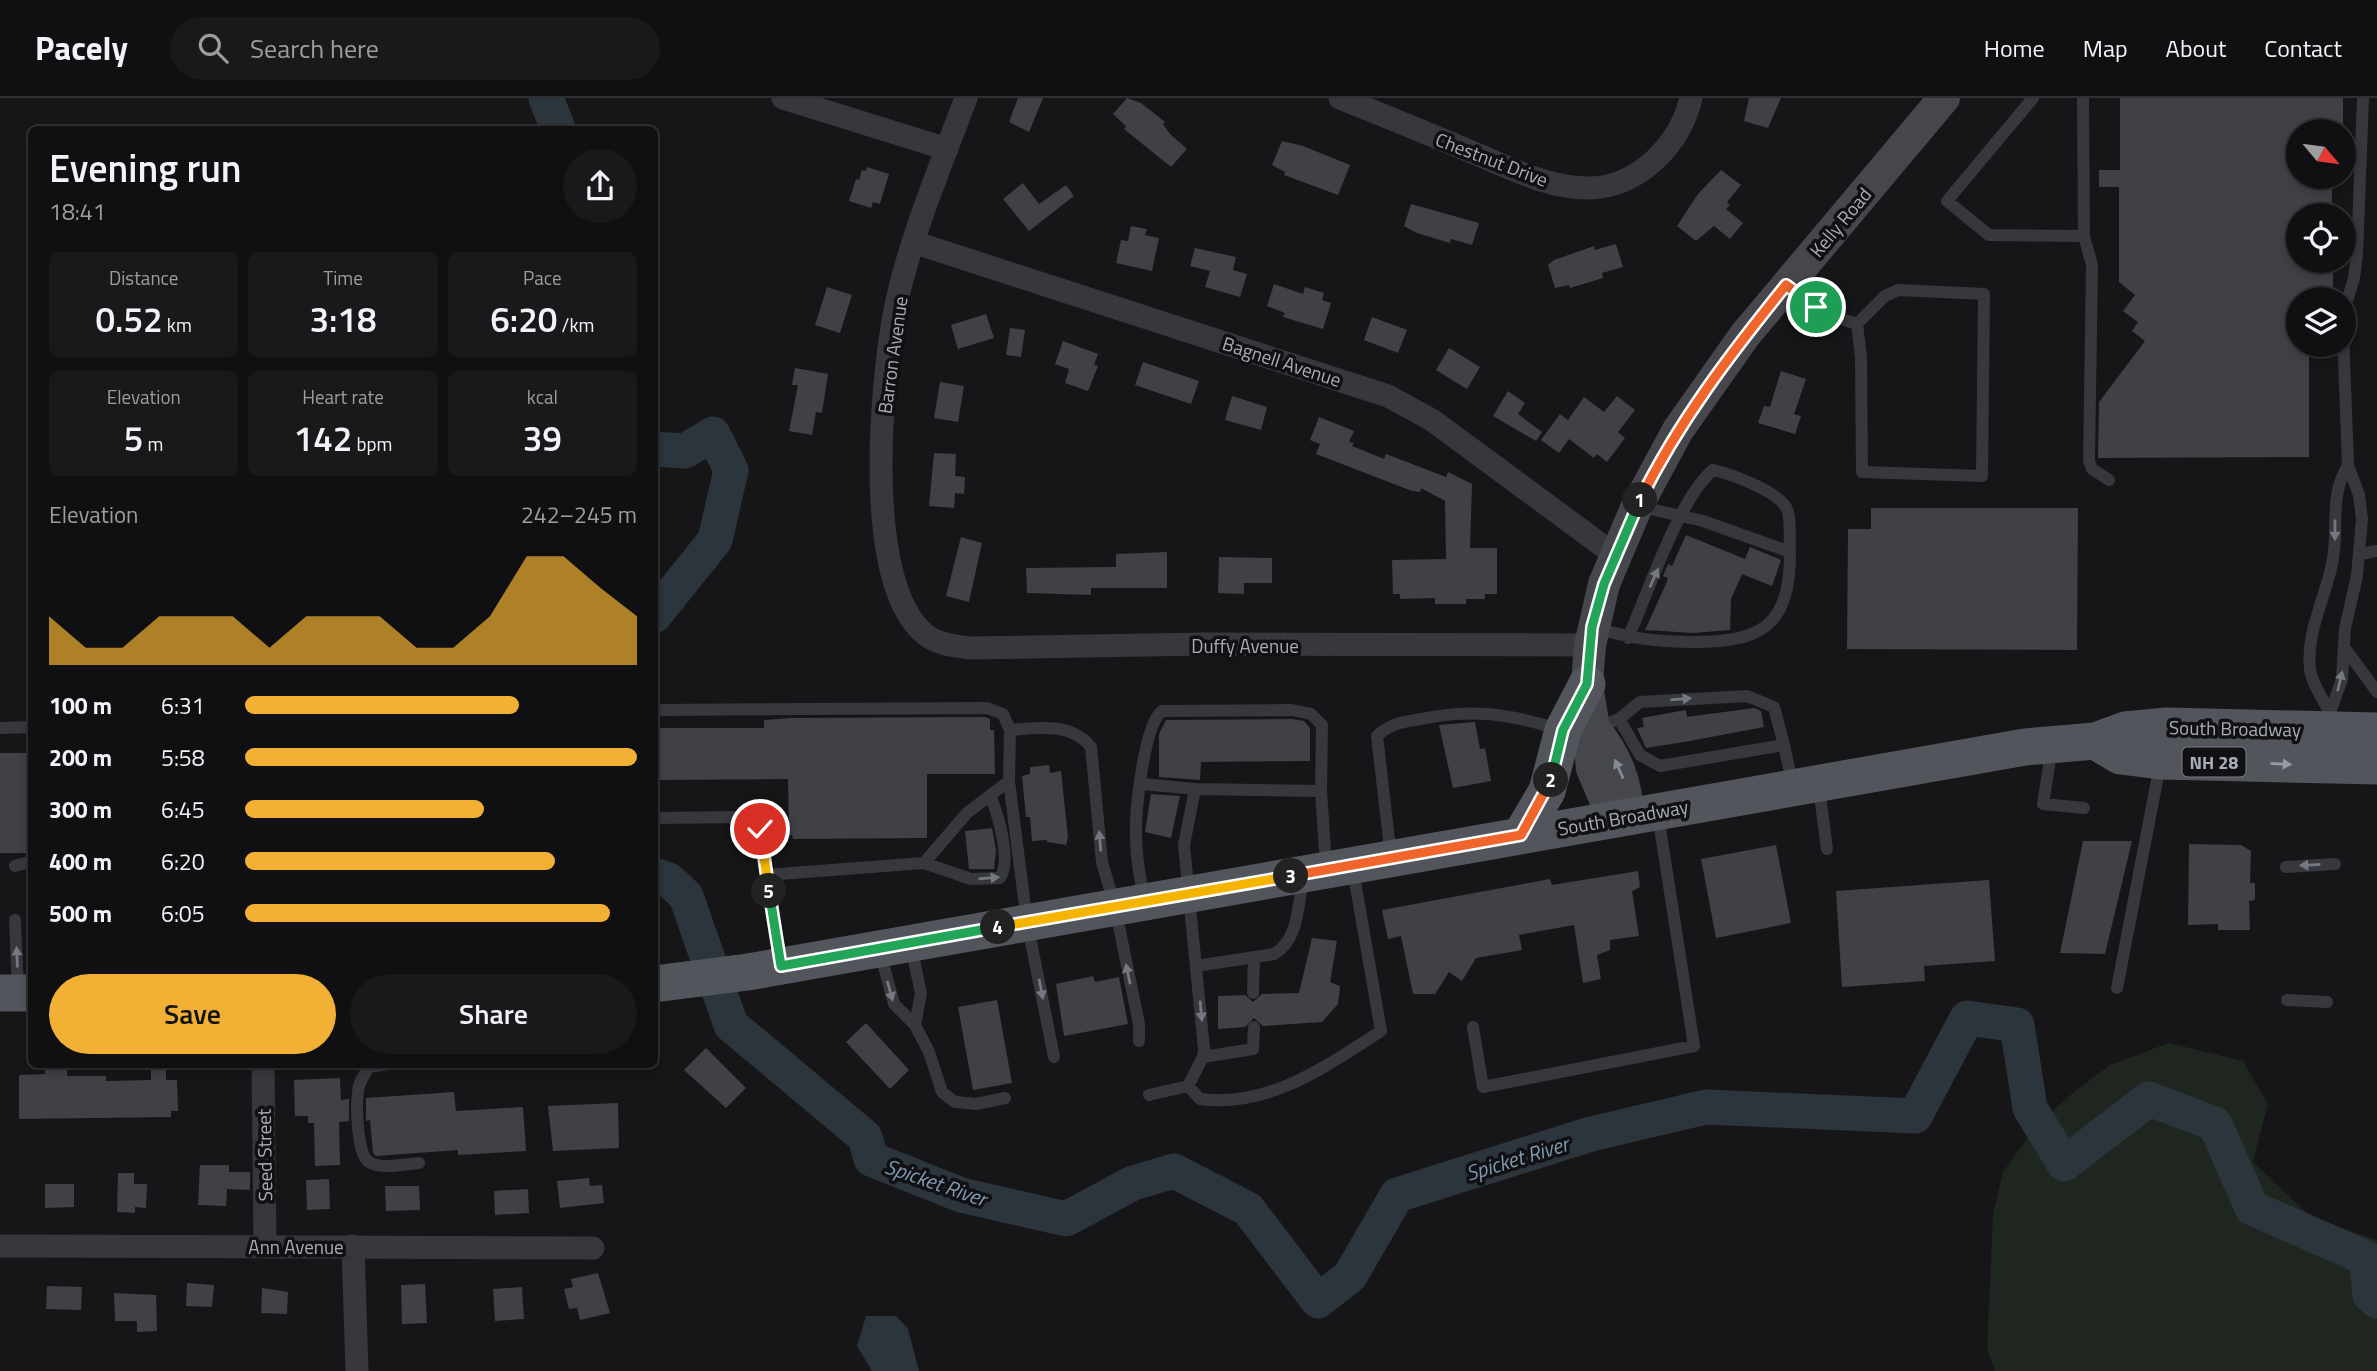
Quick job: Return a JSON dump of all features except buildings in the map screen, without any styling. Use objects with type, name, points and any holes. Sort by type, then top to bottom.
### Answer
[{"type":"main road","points":[[1521,835],[1547,791],[1592,726],[1587,684]]},
{"type":"main road","name":"South Broadway","points":[[658,984],[765,969],[1633,815],[2053,744],[2095,741],[2124,730],[2167,726],[2334,741],[2377,766]]},
{"type":"main road","name":"South Broadway","points":[[2095,741],[2120,756],[2161,761],[2334,741],[2377,731]]},
{"type":"street","points":[[783,98],[947,149]]},
{"type":"street","name":"Barron Avenue","points":[[911,618],[890,567],[883,526],[881,431],[895,309],[912,243],[966,98]]},
{"type":"street","name":"Chestnut Drive","points":[[1340,98],[1535,178],[1590,188],[1619,183],[1644,169],[1665,149],[1681,127],[1691,98]]},
{"type":"street","name":"Kelly Road","points":[[1587,684],[1591,636],[1615,555],[1637,506],[1678,430],[1711,381],[1935,101]]},
{"type":"street","name":"Bagnell Avenue","points":[[912,243],[1388,396],[1432,420],[1615,555]]},
{"type":"street","name":"Duffy Avenue","points":[[911,618],[927,635],[948,646],[971,648],[1591,636]]},
{"type":"street","points":[[1592,726],[1592,769],[1602,800],[1633,815]]},
{"type":"street","name":"Seed Street","points":[[263,1068],[265,1246]]},
{"type":"street","name":"Ann Avenue","points":[[0,1245],[593,1248]]},
{"type":"street","points":[[353,1246],[357,1371]]},
{"type":"lane","points":[[2033,98],[1947,201],[1989,235],[2084,236]]},
{"type":"lane","points":[[2083,98],[2084,236],[2092,264],[2089,461],[2092,469],[2109,480]]},
{"type":"lane","points":[[2351,287],[2357,255],[2363,98]]},
{"type":"lane","points":[[1786,285],[1832,316],[1857,324]]},
{"type":"lane","points":[[1898,290],[1984,294],[1982,476],[1861,472],[1861,357],[1857,324],[1885,296],[1898,290]]},
{"type":"lane","points":[[2334,741],[2344,647],[2361,554],[2360,495],[2348,464],[2344,357]]},
{"type":"lane","points":[[2334,741],[2312,678],[2311,654],[2313,629],[2335,547],[2335,494],[2348,464]]},
{"type":"lane","points":[[1591,636],[1653,642],[1729,642],[1748,637],[1764,628],[1786,595],[1790,552],[1788,512],[1784,502],[1719,471],[1713,470],[1705,476],[1680,519],[1628,638]]},
{"type":"lane","points":[[1637,506],[1680,519],[1703,522],[1790,552]]},
{"type":"lane","points":[[2361,554],[2377,551]]},
{"type":"lane","points":[[2344,647],[2377,692]]},
{"type":"lane","points":[[1592,726],[1640,702],[1746,696],[1774,707],[1784,745],[1806,786],[1827,849]]},
{"type":"lane","points":[[658,710],[987,708],[1003,714],[1010,730],[1009,780],[1027,922],[1054,1057]]},
{"type":"lane","points":[[1139,1041],[1129,904],[1148,732],[1156,716],[1162,711],[1292,710],[1311,714],[1322,725],[1321,791],[1327,870],[1381,1031],[1310,1076],[1274,1091],[1255,1096],[1212,1100],[1200,1099],[1188,1086]]},
{"type":"lane","points":[[1391,859],[1377,736],[1388,726],[1446,714],[1489,712],[1592,726],[1660,766],[1784,745]]},
{"type":"lane","points":[[0,728],[28,727]]},
{"type":"lane","points":[[1010,730],[1060,729],[1084,739],[1091,747],[1102,862],[1129,904]]},
{"type":"lane","points":[[2053,744],[2043,804],[2084,808]]},
{"type":"lane","points":[[2117,988],[2161,761]]},
{"type":"lane","points":[[924,863],[967,813],[991,797],[1009,780]]},
{"type":"lane","points":[[1142,784],[1195,789],[1321,791]]},
{"type":"lane","points":[[1149,1095],[1188,1086],[1203,1057],[1184,845],[1195,789]]},
{"type":"lane","points":[[766,875],[924,863],[971,879],[1000,878],[1005,866],[1001,828],[991,797]]},
{"type":"lane","points":[[1473,1027],[1483,1087],[1694,1046],[1633,815]]},
{"type":"lane","points":[[658,818],[745,817],[760,829],[766,875],[765,969]]},
{"type":"lane","points":[[15,866],[28,862]]},
{"type":"lane","points":[[2286,867],[2335,864]]},
{"type":"lane","points":[[1196,966],[1274,954],[1289,942],[1327,870]]},
{"type":"lane","points":[[15,920],[17,993]]},
{"type":"lane","points":[[894,946],[894,1004],[915,1025],[929,1052],[942,1091],[955,1101],[976,1104],[1005,1098]]},
{"type":"lane","points":[[894,946],[921,993],[915,1025]]},
{"type":"lane","points":[[1253,993],[1254,957]]},
{"type":"lane","points":[[2287,1000],[2327,1002]]},
{"type":"lane","points":[[1203,1057],[1253,1049],[1254,1027]]},
{"type":"lane","points":[[368,1068],[357,1093],[360,1149],[365,1160],[373,1165],[419,1163]]},
{"type":"shaded area","points":[[2169,1043],[2243,1061],[2268,1104],[2253,1162],[2312,1218],[2377,1240],[2377,1371],[1995,1371],[1987,1349],[1993,1214],[2003,1172],[2036,1126],[2069,1096],[2110,1065]]},
{"type":"shaded area","points":[[866,1316],[896,1316],[908,1329],[919,1371],[872,1371],[857,1346]]},
{"type":"waterway","name":"Spicket River","points":[[546,98],[557,126]]},
{"type":"waterway","name":"Spicket River","points":[[658,449],[685,451],[713,434],[731,470],[715,540],[658,611]]},
{"type":"waterway","name":"Spicket River","points":[[658,876],[669,880],[686,896],[731,1025],[865,1137],[871,1159],[961,1195],[1066,1219],[1133,1183],[1174,1171],[1248,1209],[1318,1301],[1350,1276],[1397,1195],[1591,1134],[1706,1107],[1915,1116],[1967,1018],[2017,1025],[2030,1108],[2064,1164],[2149,1099],[2215,1124],[2252,1208],[2366,1258],[2370,1295],[2377,1301]]},
{"type":"route","points":[[760,829],[781,966],[1521,835],[1547,791],[1563,730],[1587,684],[1592,627],[1604,584],[1653,472],[1711,381],[1786,285],[1816,307]]}]
